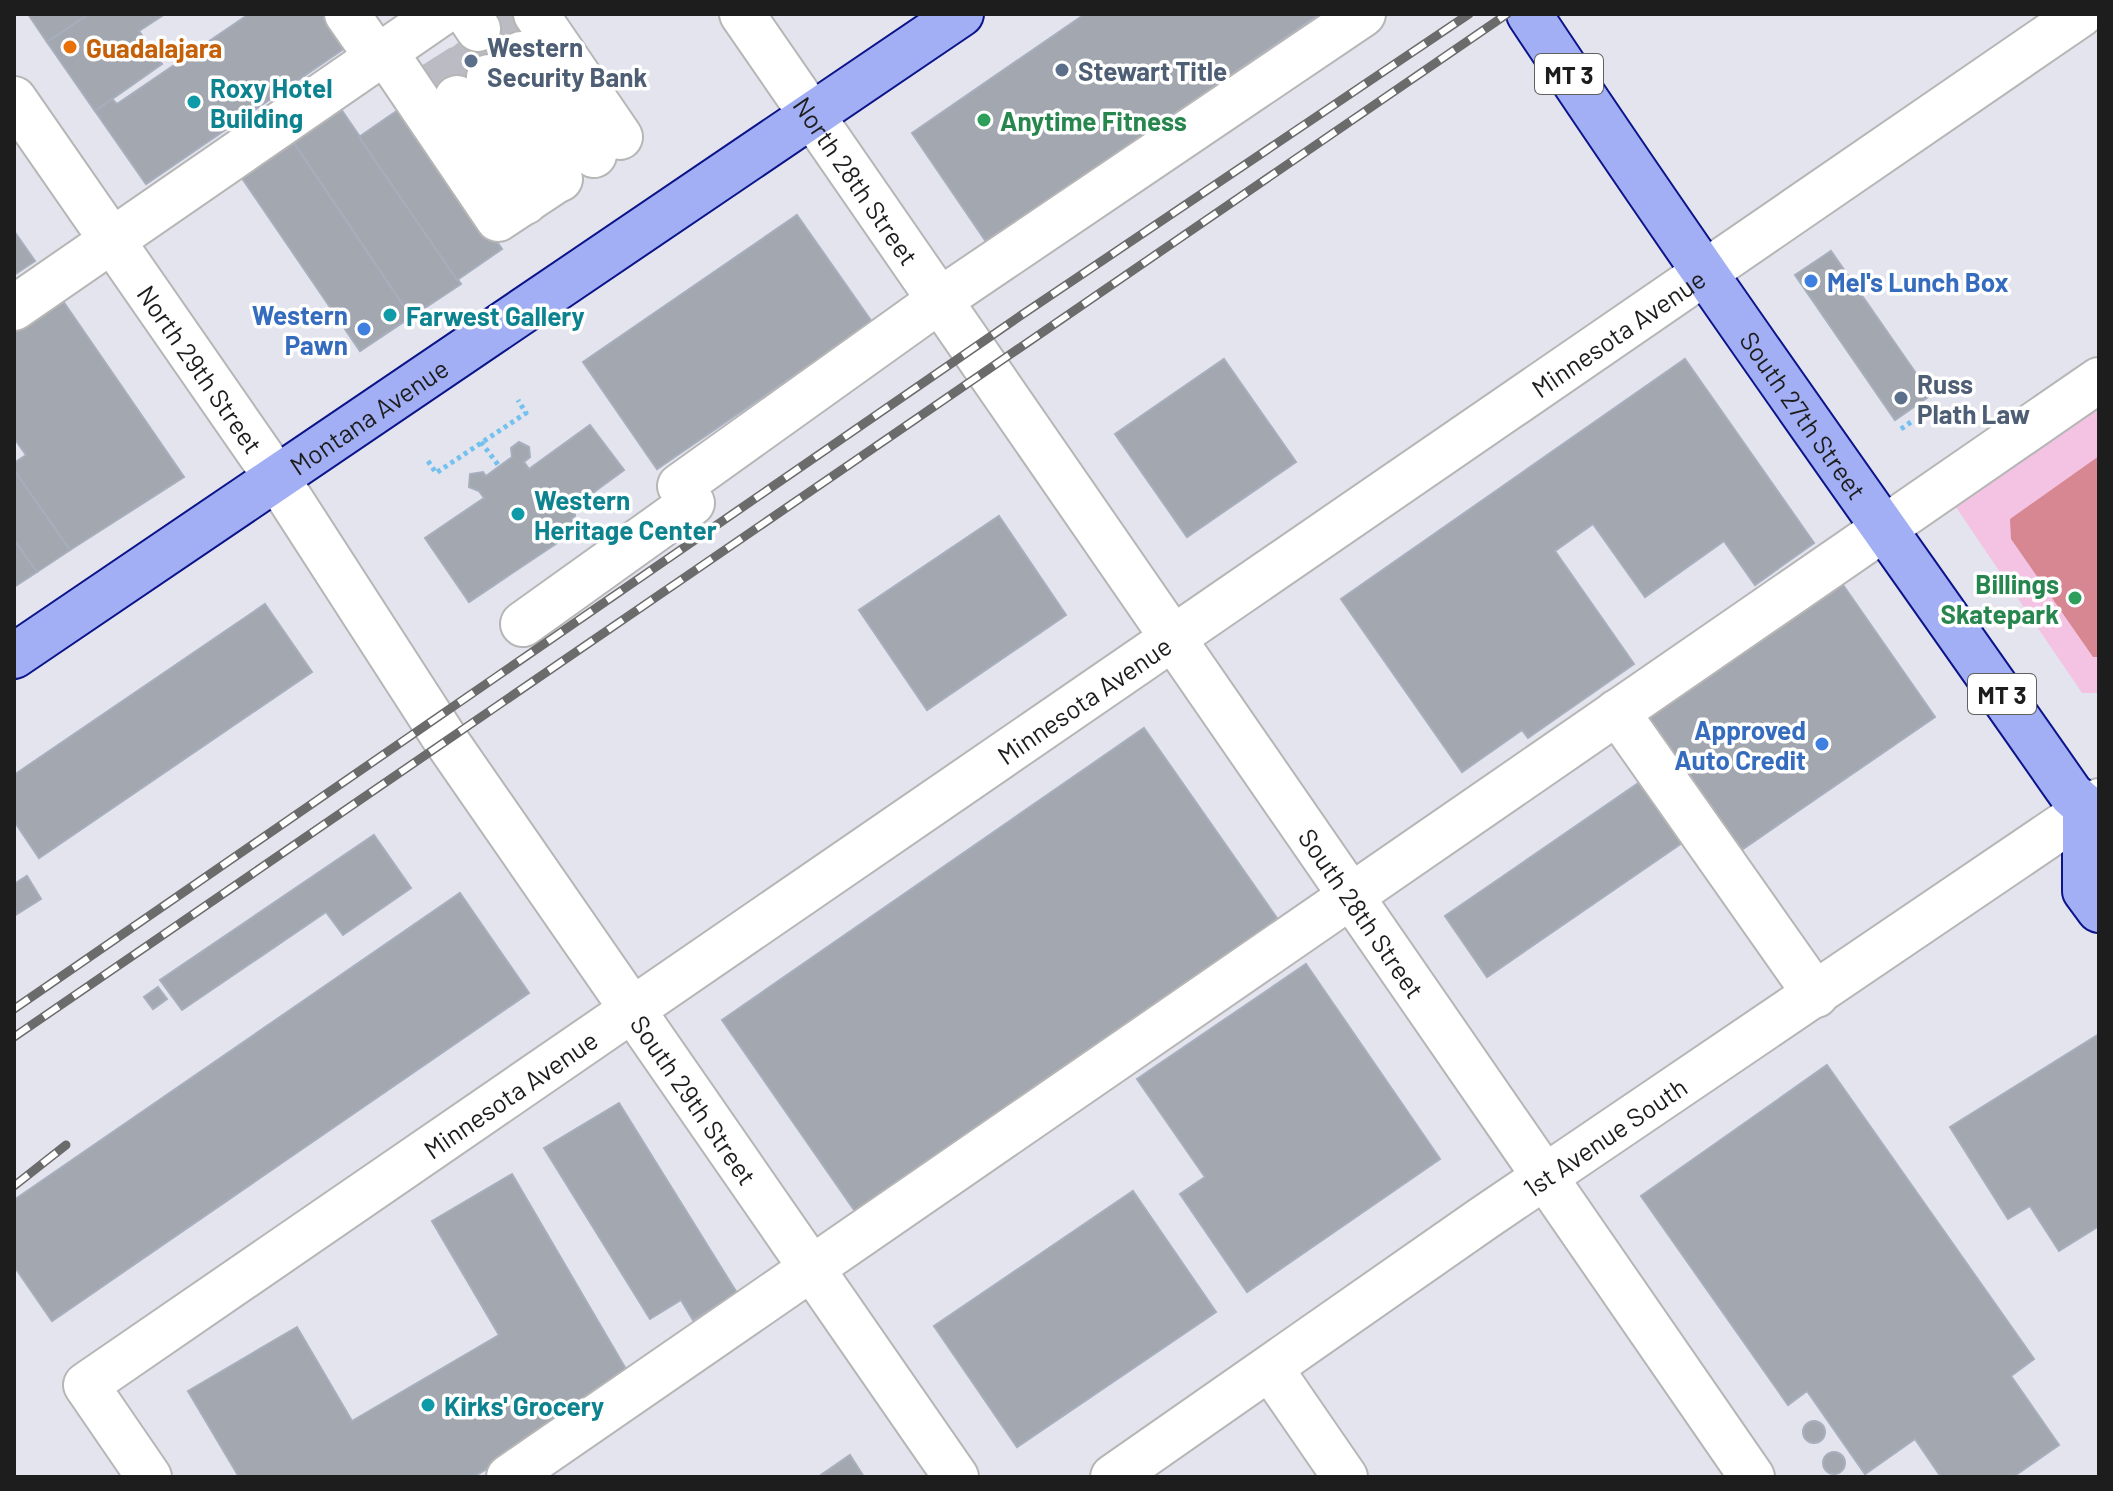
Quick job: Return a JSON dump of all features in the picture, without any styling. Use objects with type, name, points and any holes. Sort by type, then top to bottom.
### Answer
[{"type":"main road","name":"Montana Avenue","points":[[14,656],[961,14]]},
{"type":"main road","name":"South 27th Street","points":[[1529,14],[1704,273],[2071,794],[2094,810]]},
{"type":"main road","points":[[2094,810],[2085,891],[2099,910]]},
{"type":"street","points":[[347,14],[458,46],[566,174]]},
{"type":"street","name":"North 28th Street","points":[[742,14],[811,118],[974,347]]},
{"type":"street","points":[[523,624],[692,503],[680,486],[940,300],[1363,14]]},
{"type":"street","name":"Minnesota Avenue","points":[[149,1477],[86,1385],[2081,14]]},
{"type":"street","points":[[458,46],[498,219],[566,174]]},
{"type":"street","points":[[458,46],[566,174]]},
{"type":"street","points":[[14,308],[112,240],[458,46]]},
{"type":"street","name":"North 29th Street","points":[[14,99],[276,477],[434,721]]},
{"type":"street","name":"South 28th Street","points":[[974,347],[1752,1477]]},
{"type":"street","points":[[532,1470],[812,1269],[2099,380]]},
{"type":"street","points":[[1617,712],[1816,995]]},
{"type":"street","name":"South 29th Street","points":[[434,721],[956,1477]]},
{"type":"street","name":"1st Avenue South","points":[[1113,1477],[1545,1177],[2094,810]]},
{"type":"street","points":[[1270,1368],[1345,1477]]},
{"type":"path","points":[[428,461],[436,473],[526,413],[518,400]]},
{"type":"path","points":[[1901,429],[1911,422]]},
{"type":"path","points":[[481,442],[499,466]]},
{"type":"shaded area","points":[[2099,390],[2099,693],[2082,693],[1947,494]]},
{"type":"shaded area","name":"Billings Skatepark","points":[[2099,456],[2099,657],[2093,657],[2011,539],[2010,519]]},
{"type":"building","points":[[28,14],[89,14],[47,42]]},
{"type":"building","points":[[89,14],[165,14],[139,31],[162,64],[95,111],[47,42]]},
{"type":"building","name":"Roxy Hotel Building","points":[[249,14],[322,14],[345,48],[146,184],[95,111],[112,99],[117,104]]},
{"type":"building","points":[[505,14],[534,14],[544,30],[434,111],[411,81]]},
{"type":"building","points":[[1085,14],[1319,14],[987,243],[912,133]]},
{"type":"building","points":[[332,96],[461,284],[411,317],[284,128]]},
{"type":"building","points":[[404,106],[502,249],[457,280],[359,137]]},
{"type":"building","points":[[284,128],[411,317],[360,351],[233,165]]},
{"type":"building","points":[[797,215],[872,322],[657,469],[583,362]]},
{"type":"building","points":[[14,231],[35,261],[14,275]]},
{"type":"building","points":[[1831,251],[1931,395],[1895,420],[1795,275]]},
{"type":"building","points":[[54,288],[184,477],[70,550],[14,470],[14,463],[26,455],[14,438],[14,316]]},
{"type":"building","points":[[1224,359],[1296,462],[1187,537],[1115,434]]},
{"type":"building","points":[[1685,359],[1814,543],[1755,585],[1724,541],[1645,597],[1593,524],[1555,551],[1634,664],[1528,738],[1522,730],[1462,772],[1341,599]]},
{"type":"building","name":"Western Heritage Center","points":[[590,425],[624,470],[575,506],[575,516],[571,519],[578,529],[469,602],[425,538],[484,498],[479,491],[469,487],[470,474],[483,472],[486,476],[512,457],[511,448],[519,442],[529,447],[530,457],[524,462],[529,469]]},
{"type":"building","points":[[14,470],[70,550],[37,572],[14,540]]},
{"type":"building","points":[[999,516],[1066,615],[927,710],[859,610]]},
{"type":"building","points":[[14,540],[37,572],[14,587]]},
{"type":"building","points":[[1834,572],[1935,717],[1737,853],[1636,707]]},
{"type":"building","points":[[265,604],[312,672],[39,858],[14,821],[14,775]]},
{"type":"building","points":[[1144,728],[1279,921],[857,1214],[722,1020]]},
{"type":"building","points":[[1640,782],[1682,843],[1487,977],[1445,916]]},
{"type":"building","points":[[374,835],[411,888],[343,935],[326,912],[182,1010],[160,980]]},
{"type":"building","points":[[27,876],[41,899],[14,916],[14,884]]},
{"type":"building","points":[[460,893],[529,993],[52,1321],[14,1266],[14,1200]]},
{"type":"building","points":[[1306,964],[1440,1159],[1247,1292],[1180,1194],[1205,1177],[1137,1079]]},
{"type":"building","points":[[158,987],[167,999],[153,1009],[144,997]]},
{"type":"building","points":[[2099,1034],[2099,1226],[2059,1251],[2030,1206],[2008,1219],[1950,1127]]},
{"type":"building","points":[[1827,1065],[2034,1359],[2011,1376],[2059,1445],[2013,1477],[1941,1477],[1915,1439],[1865,1474],[1807,1391],[1788,1405],[1641,1196]]},
{"type":"building","points":[[619,1103],[737,1293],[693,1320],[681,1300],[650,1319],[544,1148]]},
{"type":"building","points":[[512,1174],[634,1383],[473,1477],[239,1477],[188,1391],[297,1327],[352,1421],[499,1335],[432,1221]]},
{"type":"building","points":[[1133,1191],[1216,1312],[1017,1447],[934,1326]]},
{"type":"building","points":[[1814,1421],[1822,1424],[1825,1432],[1822,1440],[1814,1443],[1806,1440],[1803,1432],[1806,1424]]},
{"type":"building","points":[[1834,1452],[1842,1455],[1845,1463],[1842,1471],[1834,1474],[1826,1471],[1823,1463],[1826,1455]]},
{"type":"building","points":[[850,1455],[864,1477],[818,1477]]},
{"type":"tunnel","points":[[494,16],[521,54]]},
{"type":"tunnel","points":[[462,40],[489,77]]},
{"type":"tunnel","points":[[432,59],[457,98]]},
{"type":"railway","points":[[14,1009],[1023,314],[1469,14]]},
{"type":"railway","points":[[14,1037],[1507,14]]},
{"type":"railway","points":[[14,1186],[66,1145]]},
{"type":"place","name":"Guadalajara","points":[[70,47]]},
{"type":"place","name":"Western Security Bank","points":[[471,61]]},
{"type":"place","name":"Stewart Title","points":[[1062,70]]},
{"type":"place","name":"Roxy Hotel Building","points":[[194,102]]},
{"type":"place","name":"Anytime Fitness","points":[[984,120]]},
{"type":"place","name":"Mel's Lunch Box","points":[[1811,281]]},
{"type":"place","name":"Farwest Gallery","points":[[390,315]]},
{"type":"place","name":"Western Pawn","points":[[364,329]]},
{"type":"place","name":"Russ Plath Law","points":[[1901,398]]},
{"type":"place","name":"Western Heritage Center","points":[[518,514]]},
{"type":"place","name":"Billings Skatepark","points":[[2075,598]]},
{"type":"place","name":"Approved Auto Credit","points":[[1822,744]]},
{"type":"place","name":"Kirks' Grocery","points":[[428,1405]]}]
